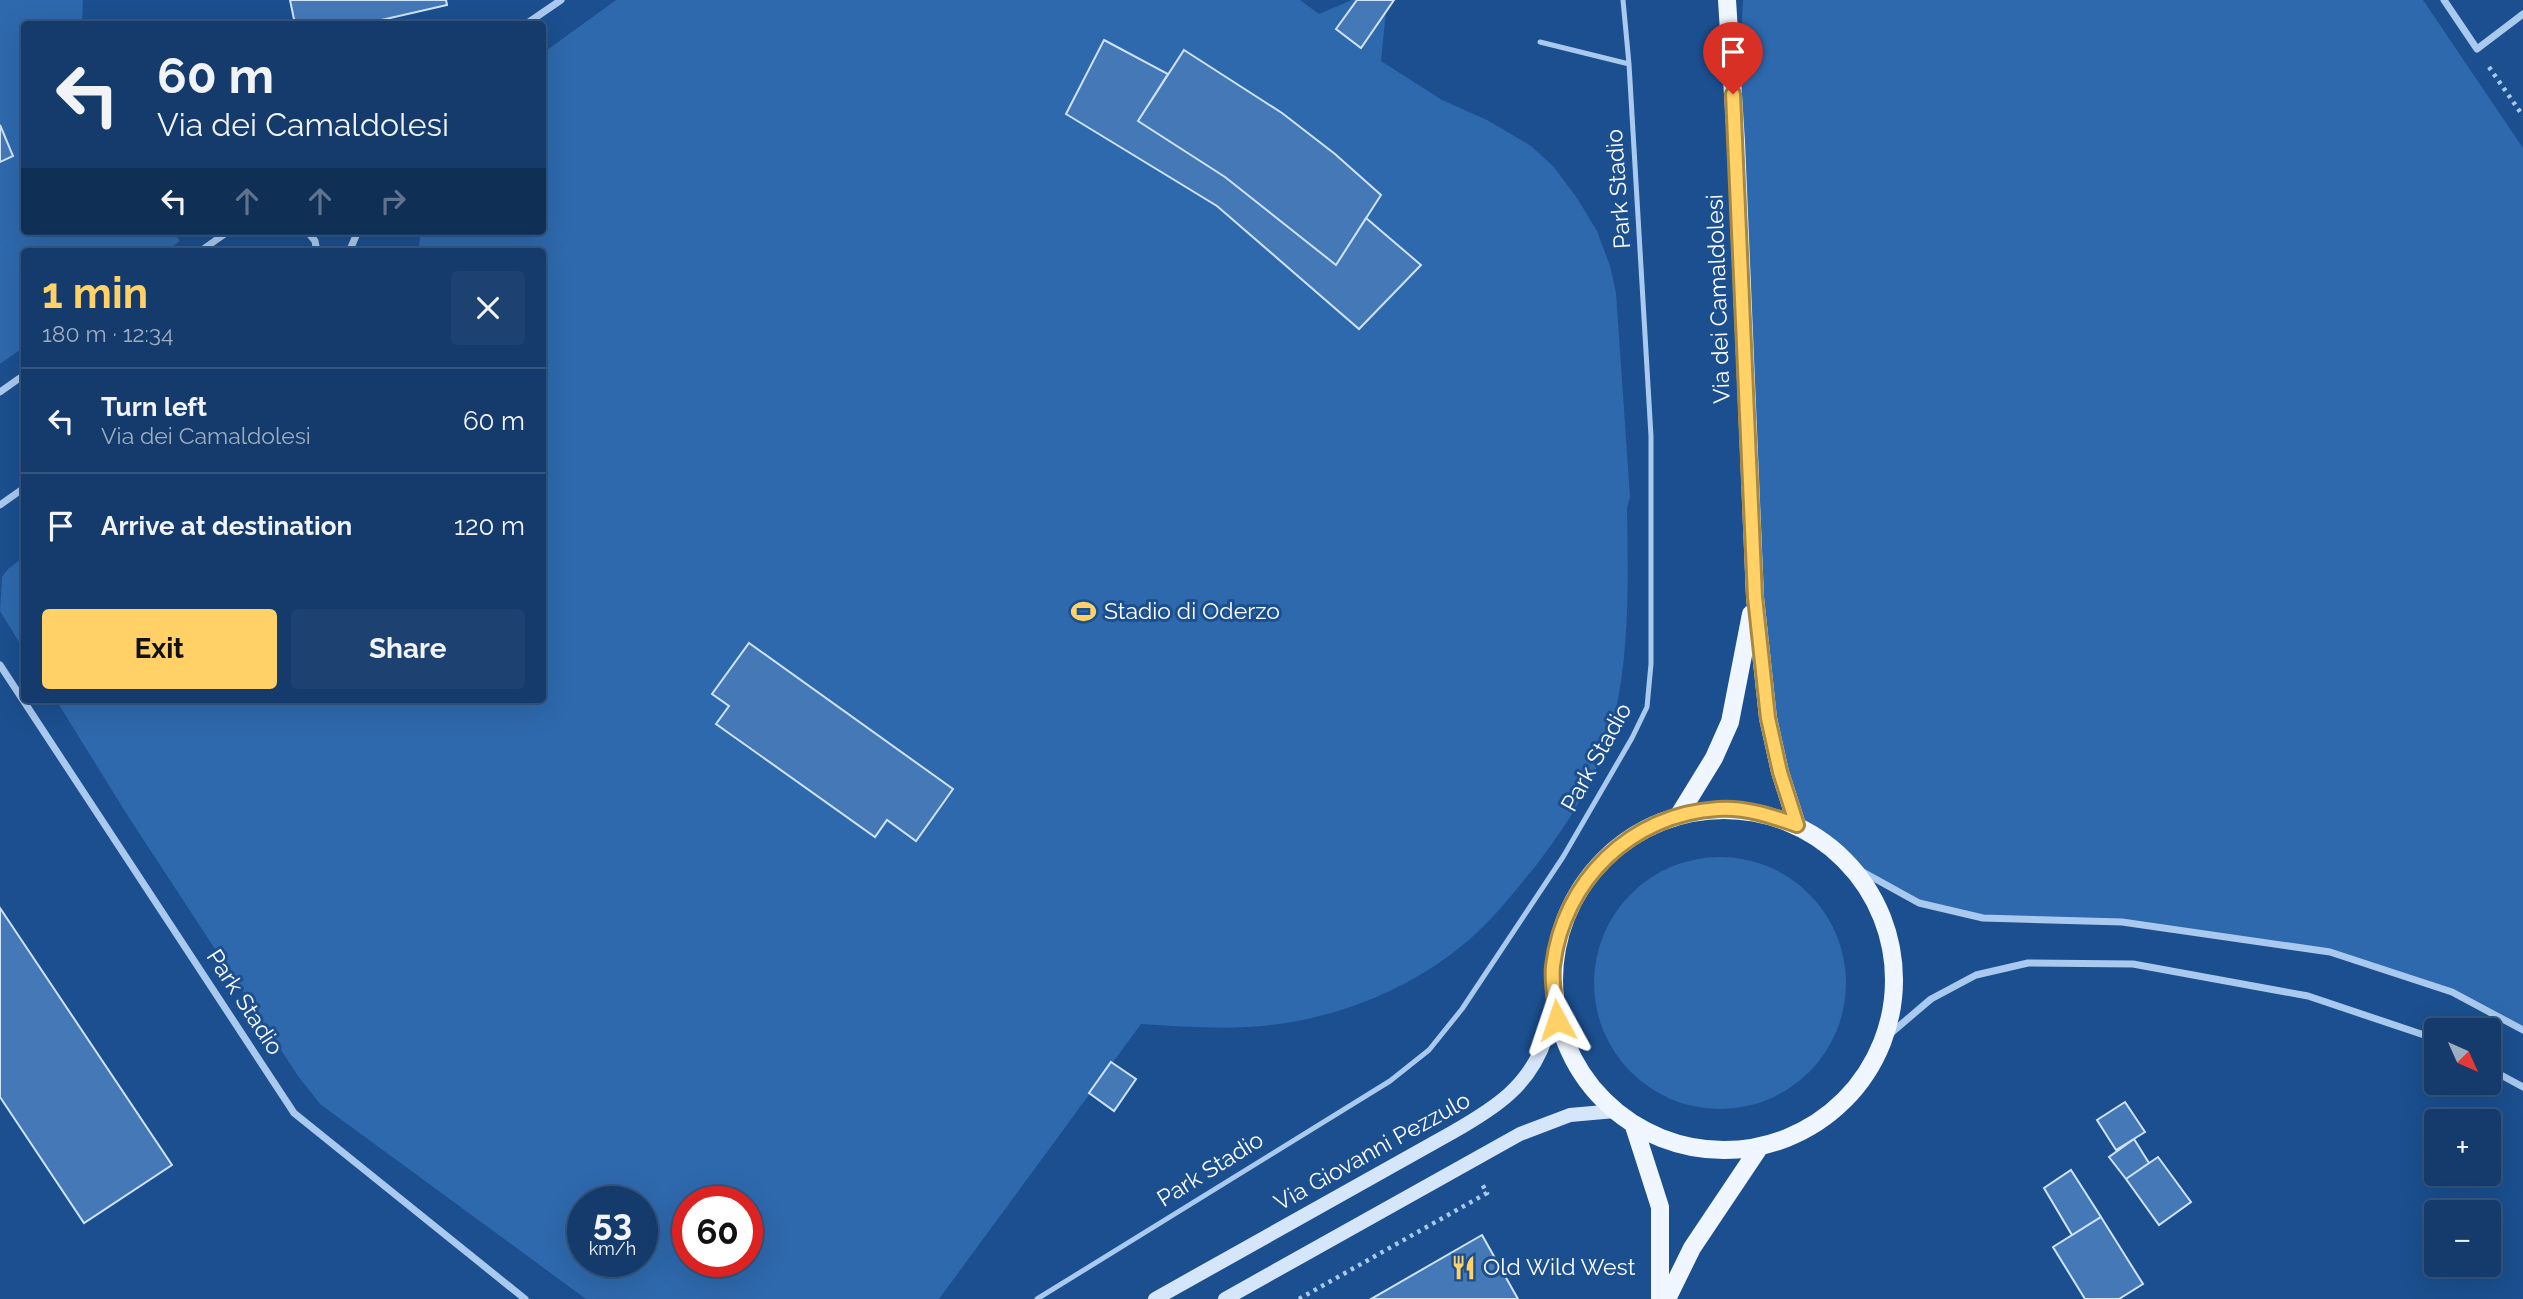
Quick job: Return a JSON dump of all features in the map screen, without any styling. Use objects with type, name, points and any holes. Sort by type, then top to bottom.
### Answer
[{"type":"main road","name":"Via dei Camaldolesi","points":[[1727,0],[1736,142],[1755,597],[1768,718],[1780,772],[1797,825]]},
{"type":"main road","name":"Via dei Camaldolesi","points":[[1679,815],[1714,758],[1730,722],[1755,597]]},
{"type":"main road","points":[[1719,808],[1759,812],[1797,825],[1826,842],[1852,866],[1878,904],[1892,948],[1895,994],[1884,1039],[1864,1077],[1836,1110],[1800,1134],[1759,1148],[1716,1151],[1674,1144],[1634,1126],[1602,1101],[1576,1068],[1557,1020],[1553,967],[1565,916],[1592,871],[1631,836],[1679,815],[1719,808]]},
{"type":"main road","points":[[1634,1126],[1660,1208],[1660,1299]]},
{"type":"main road","points":[[1667,1299],[1692,1248],[1759,1148]]},
{"type":"street","points":[[530,21],[561,0]]},
{"type":"street","points":[[2444,0],[2477,49],[2523,14]]},
{"type":"street","points":[[205,248],[223,235]]},
{"type":"street","points":[[0,392],[21,377]]},
{"type":"street","points":[[0,505],[21,490]]},
{"type":"street","name":"Park Stadio","points":[[0,665],[21,697]]},
{"type":"street","name":"Park Stadio","points":[[25,703],[295,1113],[525,1299]]},
{"type":"street","points":[[1852,866],[1919,903],[1983,918],[2122,922],[2330,952],[2452,992],[2523,1030]]},
{"type":"street","points":[[1884,1039],[1931,999],[1976,975],[2028,963],[2133,964],[2308,996],[2424,1035]]},
{"type":"street","name":"Via Giovanni Pezzulo","points":[[1155,1299],[1488,1112],[1511,1095],[1531,1069],[1546,1037],[1555,994]]},
{"type":"street","points":[[2501,1075],[2523,1087]]},
{"type":"street","points":[[1225,1299],[1520,1134],[1570,1115],[1615,1111]]},
{"type":"lane","name":"Park Stadio","points":[[1037,1299],[1390,1081],[1430,1050],[1462,1009],[1563,857],[1647,707],[1651,664],[1651,436],[1623,0]]},
{"type":"lane","points":[[1540,42],[1629,64]]},
{"type":"path","points":[[2477,49],[2523,116]]},
{"type":"path","points":[[1299,1299],[1487,1193],[1478,1177]]},
{"type":"shaded area","points":[[0,0],[83,0],[82,21],[21,21],[21,235],[176,235],[180,241],[170,248],[21,248],[21,349],[0,364]]},
{"type":"shaded area","name":"Stadio di Oderzo","points":[[616,0],[1300,0],[1319,14],[1352,0],[1394,0],[1386,11],[1381,61],[1442,100],[1487,120],[1531,146],[1553,166],[1577,198],[1597,231],[1610,266],[1616,293],[1630,497],[1627,508],[1626,638],[1615,714],[1602,756],[1583,796],[1534,868],[1479,931],[1446,958],[1394,989],[1337,1011],[1277,1024],[1221,1028],[1141,1024],[939,1299],[586,1299],[320,1104],[298,1076],[126,813],[58,703],[546,703],[546,248],[419,248],[420,235],[546,235],[546,51]]},
{"type":"shaded area","points":[[1743,0],[2423,0],[2523,148],[2523,1030],[2452,992],[2330,952],[2122,922],[1983,918],[1919,903],[1852,866],[1826,842],[1797,825],[1768,718],[1736,142]]},
{"type":"shaded area","points":[[21,559],[21,645],[0,611],[2,577]]},
{"type":"shaded area","points":[[1720,857],[1757,862],[1790,878],[1809,894],[1825,913],[1841,946],[1846,983],[1841,1020],[1825,1053],[1809,1072],[1790,1088],[1757,1104],[1720,1109],[1683,1104],[1650,1088],[1631,1072],[1615,1053],[1599,1020],[1594,983],[1599,946],[1615,913],[1631,894],[1650,878],[1683,862]]},
{"type":"building","points":[[290,0],[446,0],[447,5],[377,21],[294,21]]},
{"type":"building","points":[[1357,0],[1394,0],[1361,48],[1336,29]]},
{"type":"building","points":[[1104,40],[1168,74],[1138,121],[1225,177],[1336,265],[1366,218],[1421,265],[1359,329],[1217,206],[1066,114]]},
{"type":"building","points":[[1184,50],[1282,113],[1335,154],[1381,195],[1336,265],[1225,177],[1138,121]]},
{"type":"building","points":[[0,125],[13,156],[0,162]]},
{"type":"building","points":[[749,643],[953,789],[916,841],[887,820],[875,837],[716,724],[729,706],[712,694]]},
{"type":"building","points":[[0,908],[172,1165],[84,1223],[0,1097]]},
{"type":"building","points":[[1111,1062],[1136,1079],[1114,1111],[1089,1093]]},
{"type":"building","points":[[2125,1102],[2145,1132],[2116,1150],[2097,1120]]},
{"type":"building","points":[[2134,1139],[2149,1163],[2126,1179],[2109,1157]]},
{"type":"building","points":[[2158,1157],[2191,1202],[2159,1225],[2126,1179]]},
{"type":"building","points":[[2071,1170],[2101,1217],[2072,1235],[2044,1188]]},
{"type":"building","points":[[2101,1217],[2143,1284],[2119,1299],[2085,1299],[2053,1247]]},
{"type":"building","name":"Old Wild West","points":[[1482,1235],[1518,1299],[1371,1299]]},
{"type":"place","name":"Stadio di Oderzo","points":[[1084,611]]},
{"type":"place","name":"Old Wild West","points":[[1463,1267]]},
{"type":"route","points":[[1557,1020],[1553,967],[1565,916],[1592,871],[1631,836],[1679,815],[1719,808],[1759,812],[1797,825],[1780,772],[1768,718],[1755,597],[1733,94]]}]
